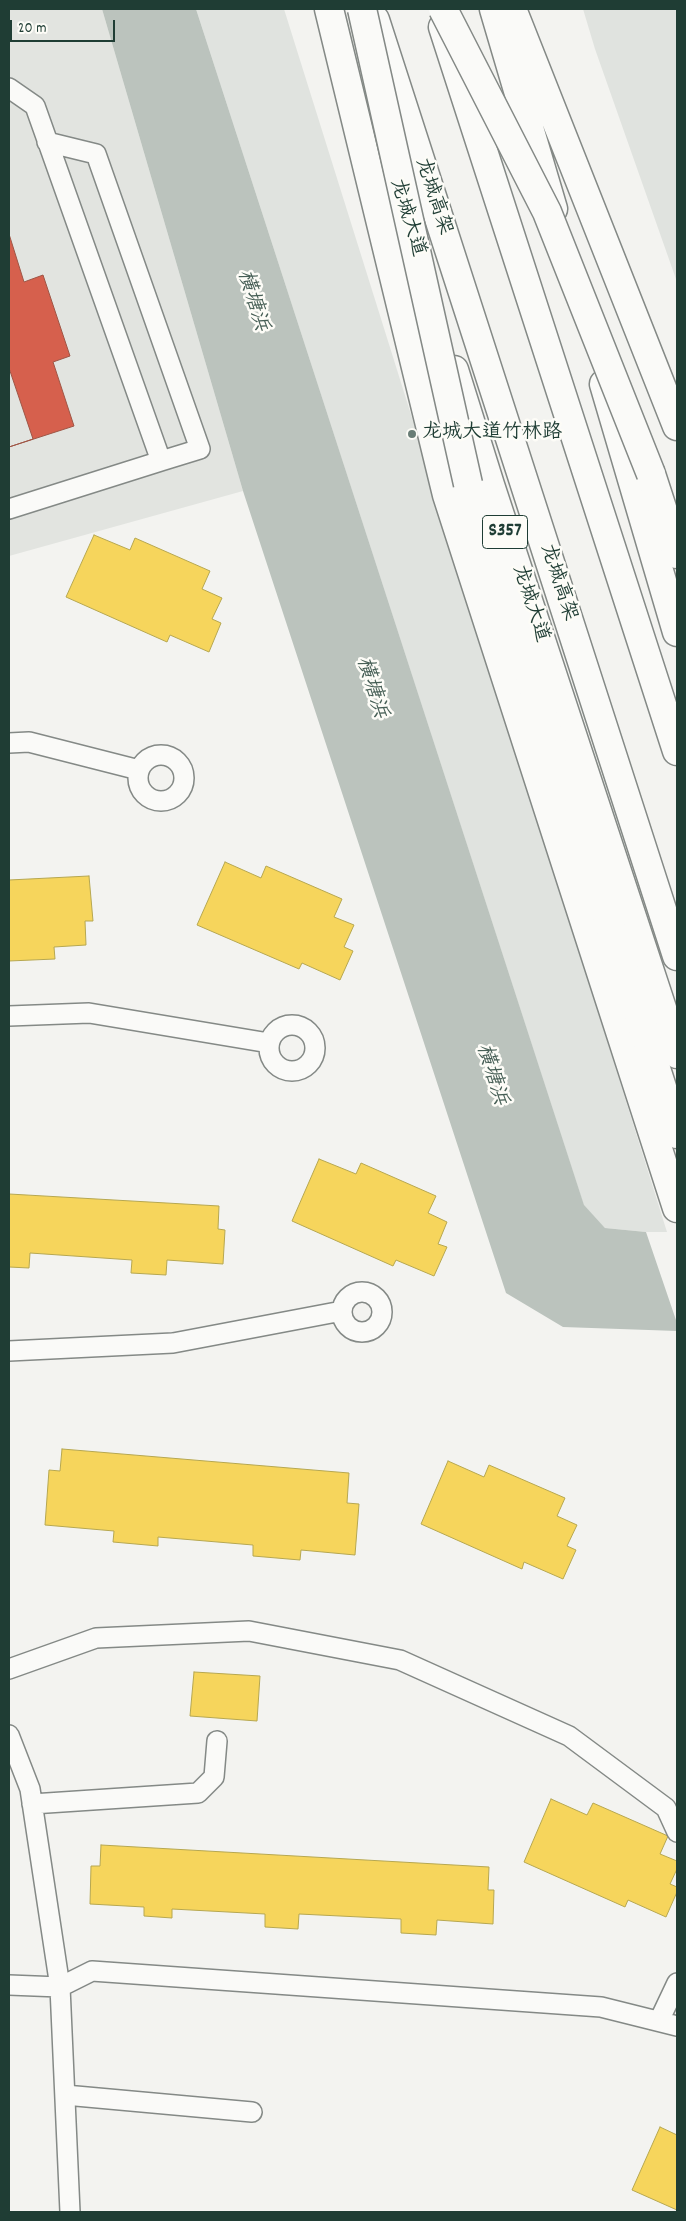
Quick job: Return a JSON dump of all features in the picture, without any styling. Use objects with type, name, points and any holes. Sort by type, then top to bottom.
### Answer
[{"type":"main road","points":[[329,9],[447,495],[677,1208]]},
{"type":"main road","name":"龙城大道","points":[[340,9],[490,485],[677,1054]]},
{"type":"main road","points":[[362,9],[468,484],[677,1134]]},
{"type":"main road","name":"龙城高架","points":[[371,9],[677,956]]},
{"type":"main road","points":[[438,9],[677,751]]},
{"type":"main road","points":[[443,9],[547,212],[651,474],[677,554]]},
{"type":"main road","points":[[494,9],[677,632]]},
{"type":"main road","points":[[512,9],[677,426]]},
{"type":"lane","points":[[9,88],[35,106],[161,460]]},
{"type":"lane","points":[[9,509],[200,449],[96,154],[47,142]]},
{"type":"lane","points":[[9,743],[29,742],[139,770]]},
{"type":"lane","points":[[9,1016],[89,1013],[269,1043]]},
{"type":"lane","points":[[9,1351],[173,1343],[342,1311]]},
{"type":"lane","points":[[9,1669],[96,1638],[249,1631],[400,1660],[568,1736],[666,1808],[677,1832]]},
{"type":"lane","points":[[9,1735],[30,1789],[60,1988],[70,2212]]},
{"type":"lane","points":[[32,1804],[198,1793],[214,1776],[217,1742]]},
{"type":"lane","points":[[9,1985],[60,1988],[92,1971],[601,2007],[677,2026]]},
{"type":"lane","points":[[659,2021],[677,1983]]},
{"type":"lane","points":[[65,2096],[252,2112]]},
{"type":"shaded area","points":[[9,9],[102,9],[243,491],[9,556]]},
{"type":"shaded area","points":[[196,9],[284,9],[667,1232],[605,1228],[584,1206]]},
{"type":"shaded area","points":[[583,9],[677,9],[677,282],[595,49]]},
{"type":"water","name":"横塘浜","points":[[102,9],[196,9],[584,1205],[605,1228],[646,1232],[677,1323],[677,1331],[563,1327],[506,1293],[243,491]]},
{"type":"building: 住宅","points":[[94,535],[130,550],[135,538],[210,571],[202,589],[222,598],[212,619],[221,623],[209,652],[170,635],[167,642],[66,597]]},
{"type":"building: 住宅","points":[[225,862],[261,878],[266,866],[342,899],[334,917],[354,925],[344,947],[353,951],[340,980],[302,963],[299,969],[197,925]]},
{"type":"building: 住宅","points":[[89,876],[93,921],[85,921],[86,945],[54,947],[55,959],[9,961],[9,880]]},
{"type":"building: 住宅","points":[[319,1159],[356,1174],[361,1163],[436,1196],[428,1213],[447,1222],[438,1244],[447,1247],[434,1276],[396,1260],[393,1266],[292,1221]]},
{"type":"building: 住宅","points":[[9,1194],[219,1206],[218,1229],[225,1230],[223,1264],[167,1260],[166,1275],[131,1273],[132,1260],[30,1253],[29,1268],[9,1267]]},
{"type":"building: 住宅","points":[[62,1449],[349,1473],[347,1503],[359,1504],[355,1555],[301,1550],[300,1560],[253,1556],[253,1545],[158,1537],[158,1546],[113,1542],[114,1531],[45,1525],[49,1470],[60,1471]]},
{"type":"building: 住宅","points":[[448,1461],[484,1477],[489,1465],[565,1498],[557,1516],[577,1525],[567,1546],[576,1550],[563,1579],[524,1562],[522,1569],[421,1524]]},
{"type":"building: 住宅","points":[[194,1672],[260,1676],[257,1721],[190,1716]]},
{"type":"building: 住宅","points":[[551,1799],[587,1815],[593,1803],[668,1836],[660,1854],[677,1861],[677,1869],[670,1884],[677,1887],[677,1892],[666,1917],[628,1900],[625,1907],[524,1862]]},
{"type":"building: 住宅","points":[[101,1845],[489,1867],[488,1890],[494,1890],[493,1924],[437,1920],[436,1935],[401,1933],[401,1919],[299,1914],[298,1929],[265,1927],[265,1914],[172,1909],[172,1918],[144,1916],[144,1907],[90,1904],[91,1866],[100,1866]]},
{"type":"building: 住宅","points":[[660,2127],[677,2135],[677,2210],[632,2190]]},
{"type":"building: 商业","points":[[9,234],[24,282],[43,275],[70,356],[53,362],[74,426],[9,447]]},
{"type":"building: 商业","points":[[9,368],[33,439],[9,447]]},
{"type":"place","name":"龙城大道竹林路","points":[[412,434]]}]
